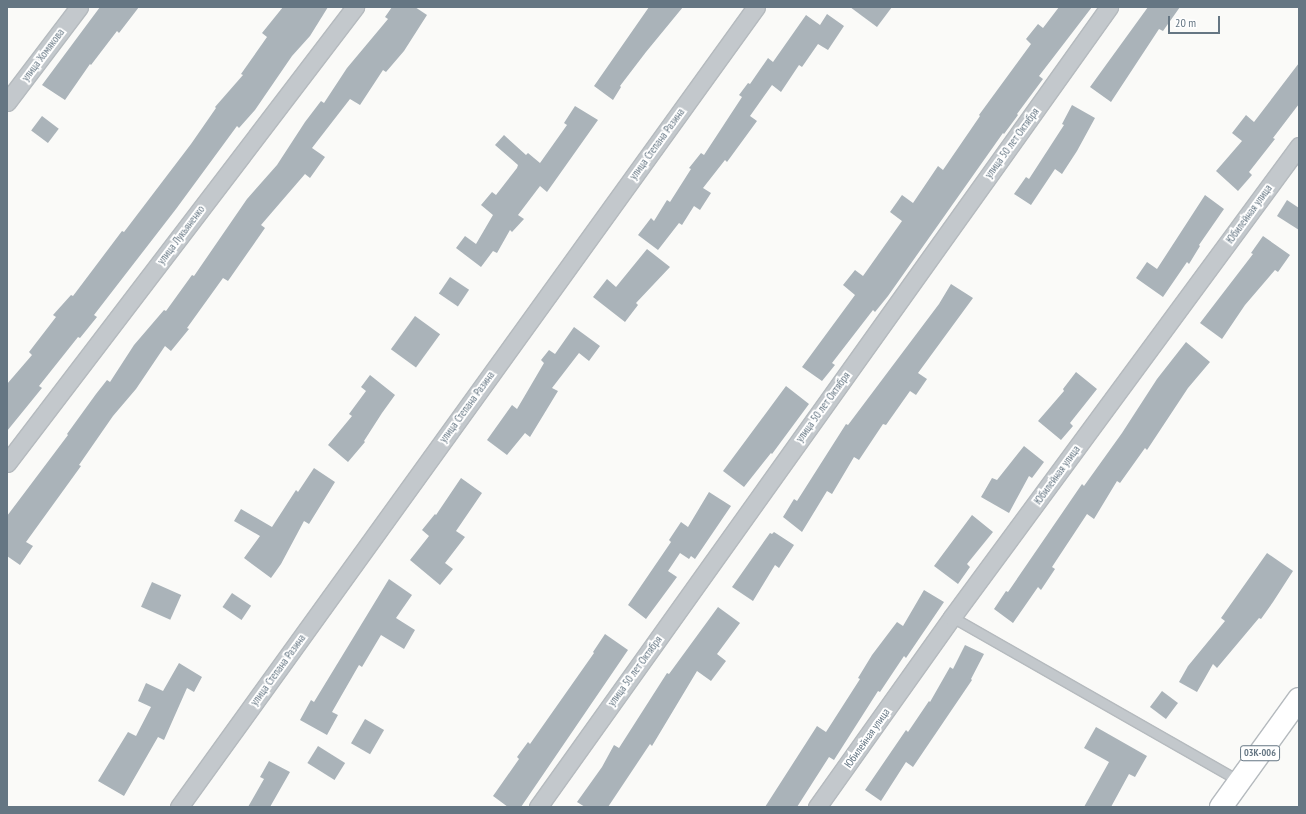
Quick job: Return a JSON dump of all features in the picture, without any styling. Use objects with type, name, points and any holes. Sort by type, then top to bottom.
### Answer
[{"type":"main road","name":"03К-006","points":[[1221,807],[1299,699]]},
{"type":"street","name":"улица Хомякова","points":[[7,102],[79,7]]},
{"type":"street","name":"улица Лукьяненко","points":[[7,462],[355,7]]},
{"type":"street","name":"улица Степана Разина","points":[[179,807],[756,7]]},
{"type":"street","name":"улица 50 лет Октября","points":[[538,807],[1109,7]]},
{"type":"street","name":"Юбилейная улица","points":[[817,807],[952,617],[1299,146]]},
{"type":"lane","points":[[952,617],[1239,781]]},
{"type":"building","points":[[100,7],[139,7],[119,33],[117,31],[91,65],[90,64],[65,100],[42,85]]},
{"type":"building","points":[[283,7],[328,7],[310,36],[292,56],[255,110],[239,128],[237,126],[176,209],[94,315],[97,317],[80,338],[78,337],[39,386],[42,388],[7,431],[7,384],[32,355],[29,352],[56,317],[53,315],[71,295],[73,296],[122,231],[124,232],[191,144],[216,108],[215,107],[243,75],[241,74],[267,37],[262,33]]},
{"type":"building","points":[[392,7],[415,7],[427,15],[404,51],[386,72],[383,70],[360,105],[350,99],[312,148],[325,157],[310,178],[305,174],[261,225],[265,228],[228,281],[223,278],[187,328],[189,329],[171,351],[165,346],[136,389],[113,416],[79,465],[81,466],[26,542],[33,546],[20,565],[7,556],[7,516],[68,435],[67,434],[96,394],[107,380],[110,382],[134,345],[164,310],[166,311],[192,275],[194,276],[247,199],[277,165],[305,122],[321,101],[324,103],[347,68],[388,19],[385,17]]},
{"type":"building","points":[[649,7],[683,7],[620,86],[621,87],[613,100],[594,86]]},
{"type":"building","points":[[850,7],[892,7],[877,27]]},
{"type":"building","points":[[1059,7],[1092,7],[1039,76],[1043,79],[888,296],[875,312],[873,310],[832,363],[835,365],[822,381],[802,367],[855,295],[843,285],[855,270],[863,276],[902,221],[890,212],[902,195],[913,203],[938,166],[943,170],[980,116],[979,115],[1031,44],[1026,39],[1038,24],[1043,28]]},
{"type":"building","points":[[1148,7],[1180,7],[1163,31],[1159,29],[1111,102],[1090,87]]},
{"type":"building","points":[[827,14],[844,26],[828,50],[818,44],[802,67],[799,65],[781,92],[772,85],[750,116],[757,121],[727,162],[725,160],[703,188],[711,193],[700,210],[694,206],[682,225],[679,223],[658,250],[638,235],[651,218],[654,221],[667,200],[670,202],[691,169],[689,168],[701,153],[704,155],[742,97],[739,95],[748,83],[750,84],[768,58],[773,62],[806,15],[820,25]]},
{"type":"building","points":[[1299,63],[1299,104],[1273,138],[1275,139],[1249,172],[1252,175],[1238,191],[1216,171],[1242,141],[1232,133],[1246,115],[1254,122]]},
{"type":"building","points":[[1072,105],[1095,118],[1077,151],[1062,174],[1055,169],[1031,205],[1014,194],[1026,177],[1029,179],[1064,125],[1062,124]]},
{"type":"building","points":[[575,106],[598,120],[547,192],[540,186],[518,215],[524,219],[512,232],[510,230],[497,253],[493,251],[481,267],[456,248],[465,236],[476,244],[493,215],[481,205],[492,192],[496,195],[517,168],[518,165],[495,145],[504,135],[526,155],[528,153],[540,163],[567,125],[564,123]]},
{"type":"building","points":[[42,116],[59,129],[48,143],[31,130]]},
{"type":"building","points":[[1205,195],[1224,209],[1199,245],[1200,246],[1189,264],[1187,262],[1163,297],[1136,278],[1147,262],[1157,269]]},
{"type":"building","points":[[1287,200],[1299,208],[1299,230],[1277,216]]},
{"type":"building","points":[[1263,236],[1290,255],[1278,272],[1275,270],[1245,305],[1222,339],[1200,323],[1253,254],[1251,253]]},
{"type":"building","points":[[647,249],[670,267],[636,303],[638,305],[625,322],[593,297],[607,279],[616,287]]},
{"type":"building","points":[[450,277],[469,290],[458,306],[439,294]]},
{"type":"building","points":[[951,284],[973,298],[918,373],[927,379],[916,395],[910,391],[886,425],[883,424],[859,460],[854,457],[832,494],[827,491],[802,532],[783,517],[794,499],[797,501],[846,424],[848,425],[939,304]]},
{"type":"building","points":[[415,316],[440,334],[416,367],[391,349]]},
{"type":"building","points":[[574,327],[600,346],[589,361],[579,353],[552,388],[558,391],[530,437],[525,433],[507,455],[487,440],[512,405],[517,409],[544,363],[541,360],[549,350],[555,354]]},
{"type":"building","points":[[1186,342],[1210,362],[1188,388],[1147,450],[1145,448],[1120,483],[1117,481],[1094,519],[1087,514],[1052,567],[1055,569],[1041,590],[1038,587],[1013,623],[994,609],[1006,591],[1008,592],[1082,484],[1084,486],[1122,433],[1157,379]]},
{"type":"building","points":[[1076,372],[1097,389],[1070,423],[1073,426],[1061,440],[1038,421],[1064,391],[1063,389]]},
{"type":"building","points":[[370,375],[395,395],[364,441],[365,442],[348,462],[328,445],[352,416],[349,414],[366,391],[361,387]]},
{"type":"building","points":[[786,386],[809,404],[772,454],[771,453],[744,487],[723,471]]},
{"type":"building","points":[[1024,446],[1044,462],[1032,478],[1029,476],[1009,513],[981,497],[992,478],[997,480]]},
{"type":"building","points":[[314,468],[335,482],[309,524],[304,521],[281,564],[271,578],[244,558],[260,536],[234,521],[241,509],[272,527],[296,490],[298,492]]},
{"type":"building","points":[[461,478],[482,493],[456,531],[465,537],[445,563],[453,569],[440,585],[410,560],[429,536],[422,530],[435,514],[436,515]]},
{"type":"building","points":[[709,492],[731,506],[695,559],[691,556],[689,559],[680,553],[668,571],[677,577],[646,619],[628,605],[671,542],[669,540],[681,522],[688,527]]},
{"type":"building","points":[[972,515],[993,532],[967,564],[970,567],[958,584],[934,566]]},
{"type":"building","points":[[774,532],[794,545],[779,568],[775,565],[753,601],[732,587],[770,533],[772,534]]},
{"type":"building","points":[[1267,553],[1293,571],[1273,602],[1261,619],[1259,618],[1217,668],[1213,664],[1197,692],[1179,682],[1188,666],[1225,621],[1221,618]]},
{"type":"building","points":[[389,579],[412,595],[396,618],[415,630],[404,649],[381,635],[362,667],[359,665],[332,712],[338,715],[327,735],[300,720],[311,700],[314,702]]},
{"type":"building","points":[[152,582],[181,595],[170,620],[141,607]]},
{"type":"building","points":[[924,590],[944,602],[906,658],[904,656],[880,692],[878,691],[834,760],[829,757],[797,807],[765,807],[817,726],[826,732],[860,679],[858,678],[872,655],[897,622],[903,626]]},
{"type":"building","points":[[232,593],[251,606],[242,620],[222,607]]},
{"type":"building","points":[[718,607],[740,623],[717,654],[726,661],[711,681],[697,671],[652,746],[650,744],[608,807],[585,807],[577,802],[602,767],[614,745],[619,748],[667,673],[669,674]]},
{"type":"building","points":[[605,634],[628,650],[521,807],[508,807],[493,796],[519,759],[517,757],[528,742],[530,744],[594,653],[593,652]]},
{"type":"building","points":[[965,645],[984,654],[971,679],[972,680],[913,767],[906,762],[881,801],[865,790],[906,730],[908,732],[929,701],[930,702],[950,667],[953,669]]},
{"type":"building","points":[[179,663],[202,677],[194,692],[187,688],[164,740],[158,737],[124,796],[98,781],[128,732],[136,736],[151,707],[138,701],[146,683],[163,691]]},
{"type":"building","points":[[1162,691],[1178,703],[1166,719],[1150,707]]},
{"type":"building","points":[[365,719],[384,730],[370,754],[351,743]]},
{"type":"building","points":[[1096,727],[1147,756],[1135,777],[1129,774],[1111,807],[1084,807],[1109,762],[1084,748]]},
{"type":"building","points":[[318,746],[345,763],[335,780],[307,763]]},
{"type":"building","points":[[269,761],[290,772],[270,807],[248,807],[264,779],[260,777]]}]
